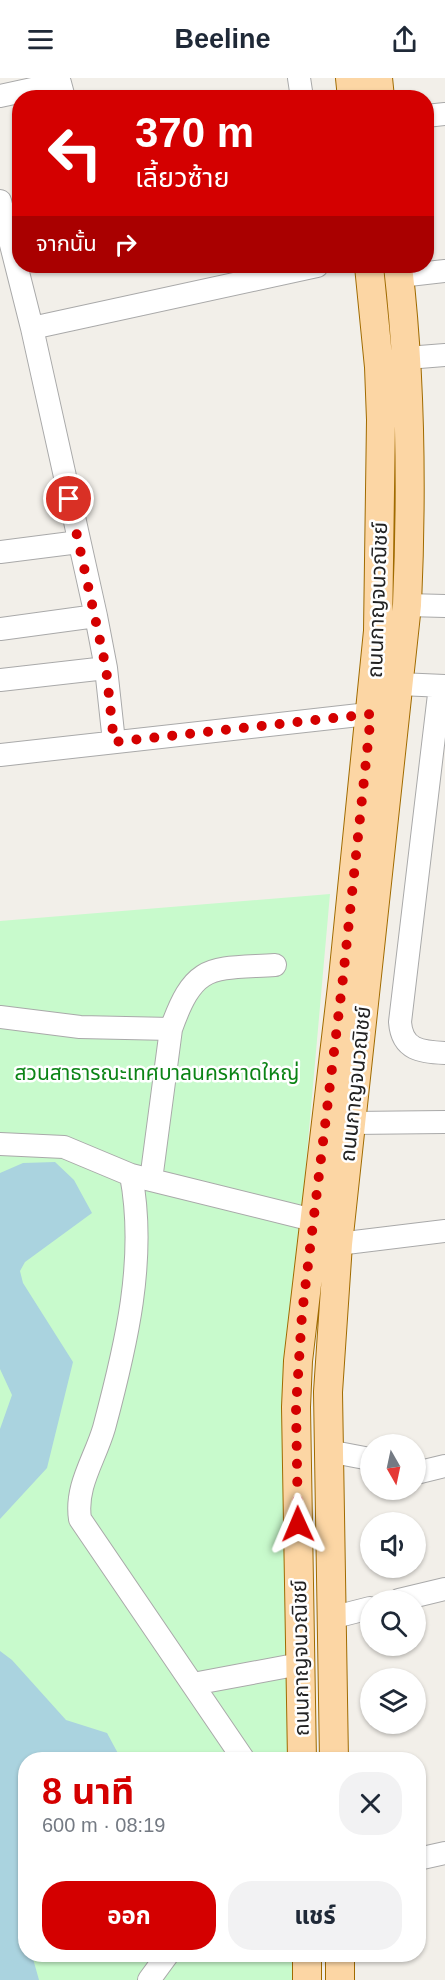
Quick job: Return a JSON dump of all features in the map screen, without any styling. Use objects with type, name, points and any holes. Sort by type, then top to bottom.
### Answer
[{"type":"main road","name":"ถนนกาญจนวณิชย์","points":[[334,1752],[328,1382],[338,1244],[389,703],[381,548],[379,367],[370,273]]},
{"type":"main road","name":"ถนนกาญจนวณิชย์","points":[[302,1752],[296,1407],[313,1220],[343,978],[407,605],[410,468],[407,358],[399,273]]},
{"type":"main road","points":[[307,1962],[307,1980]]},
{"type":"main road","points":[[340,1962],[340,1980]]},
{"type":"street","points":[[28,90],[60,83],[62,90]]},
{"type":"street","points":[[0,201],[12,249]]},
{"type":"street","points":[[18,273],[96,616],[106,668],[114,742]]},
{"type":"street","points":[[32,328],[285,273]]},
{"type":"street","points":[[407,358],[445,355]]},
{"type":"street","points":[[0,552],[79,542]]},
{"type":"street","points":[[407,605],[445,606]]},
{"type":"street","points":[[0,629],[96,616]]},
{"type":"street","points":[[0,680],[106,668]]},
{"type":"street","points":[[0,755],[114,742],[389,703],[443,686],[400,1022],[404,1040],[410,1046],[418,1051],[445,1053]]},
{"type":"street","points":[[239,1752],[194,1684],[84,1529],[78,1508],[83,1482],[99,1444],[116,1382],[138,1249],[137,1218],[141,1178],[171,1029],[184,995],[203,974],[222,968],[274,965]]},
{"type":"street","points":[[0,1017],[80,1027],[171,1029]]},
{"type":"street","points":[[351,1123],[445,1122]]},
{"type":"street","points":[[0,1144],[63,1147],[141,1178],[313,1220]]},
{"type":"street","points":[[338,1244],[445,1231]]},
{"type":"street","points":[[328,1451],[360,1457]]},
{"type":"street","points":[[426,1471],[445,1466]]},
{"type":"street","points":[[426,1594],[445,1589]]},
{"type":"street","points":[[331,1618],[360,1611]]},
{"type":"street","points":[[194,1684],[300,1664]]},
{"type":"street","points":[[426,1858],[445,1853]]},
{"type":"street","points":[[149,1980],[162,1962]]},
{"type":"green space","name":"สวนสาธารณะเทศบาลนครหาดใหญ่","points":[[330,894],[282,1434],[291,1752],[18,1752],[18,1962],[296,1962],[296,1980],[0,1980],[0,921]]},
{"type":"water","points":[[55,1162],[74,1180],[92,1213],[25,1262],[20,1271],[23,1283],[73,1362],[47,1468],[0,1519],[0,1429],[12,1395],[0,1369],[0,1173],[23,1163]]},
{"type":"water","points":[[0,1651],[12,1660],[66,1720],[107,1733],[117,1752],[18,1752],[18,1962],[34,1962],[39,1980],[0,1980]]},
{"type":"route","points":[[69,499],[106,668],[114,742],[371,714],[343,978],[302,1314],[296,1407],[298,1524]]}]
